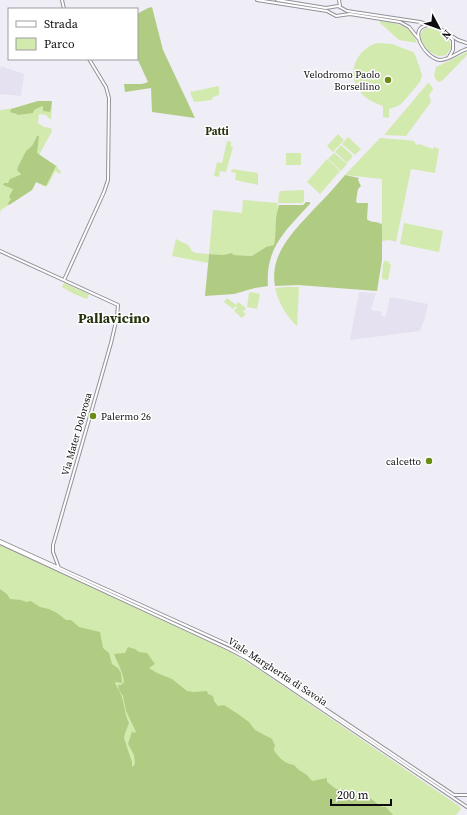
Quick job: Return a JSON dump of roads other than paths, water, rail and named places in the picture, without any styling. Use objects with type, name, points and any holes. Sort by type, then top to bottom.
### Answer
[{"type":"street","points":[[257,0],[326,11],[335,16],[352,14],[400,22],[409,27],[418,38],[423,48],[434,58],[441,60],[467,49]]},
{"type":"street","points":[[277,0],[324,7],[334,6],[348,11],[420,22],[434,26],[458,40],[467,43]]},
{"type":"street","points":[[332,14],[331,10],[338,0]]},
{"type":"street","points":[[338,0],[342,12],[340,16]]},
{"type":"street","points":[[418,38],[418,32],[421,27],[427,25],[434,26]]},
{"type":"street","points":[[446,32],[452,38],[454,44],[453,52],[448,57]]},
{"type":"street","points":[[0,251],[64,280],[108,180],[109,98],[106,87],[90,60]]},
{"type":"street","name":"Via Mater Dolorosa","points":[[59,570],[53,552],[53,545],[111,343],[118,311],[118,305],[64,280]]},
{"type":"street","name":"Viale Margherita di Savoia","points":[[0,542],[59,570],[231,646],[467,807]]},
{"type":"street","points":[[454,797],[467,795]]},
{"type":"place","name":"Velodromo Paolo Borsellino","points":[[388,80]]},
{"type":"place","name":"Palermo 26","points":[[93,416]]},
{"type":"place","name":"calcetto","points":[[429,461]]},
{"type":"district","name":"Patti","points":[[217,131]]},
{"type":"district","name":"Pallavicino","points":[[114,318]]}]
